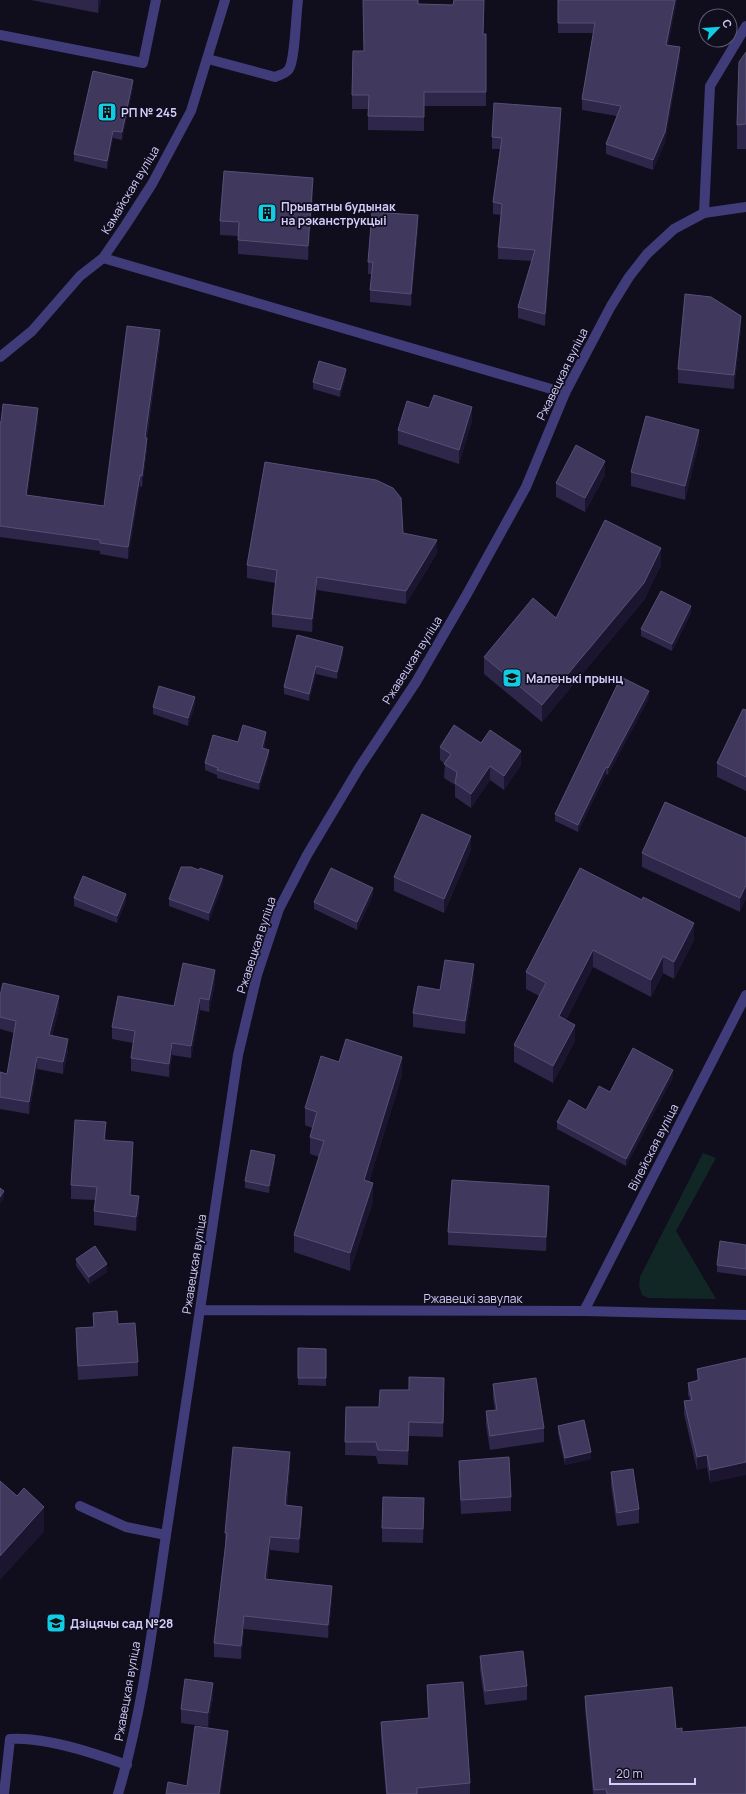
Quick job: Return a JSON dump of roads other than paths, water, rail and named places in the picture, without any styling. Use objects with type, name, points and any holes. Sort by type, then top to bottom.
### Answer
[{"type":"street","points":[[0,36],[142,63],[156,0]]},
{"type":"street","name":"Камайская вуліца","points":[[0,357],[32,331],[80,276],[103,258],[152,184],[191,111],[225,0]]},
{"type":"street","points":[[208,59],[275,77],[289,70],[292,58],[298,0]]},
{"type":"street","points":[[704,213],[710,86],[746,26]]},
{"type":"street","name":"Ржавецкая вуліца","points":[[118,1794],[127,1765],[141,1699],[238,1055],[257,975],[278,909],[307,855],[359,768],[416,682],[467,594],[526,487],[566,393],[611,306],[629,277],[647,254],[674,229],[704,213],[746,208]]},
{"type":"street","points":[[103,258],[566,393]]},
{"type":"street","name":"Вілейская вуліца","points":[[584,1311],[746,995]]},
{"type":"street","name":"Ржавецкі завулак","points":[[200,1310],[584,1311],[746,1315]]},
{"type":"street","points":[[80,1506],[126,1527],[166,1535]]},
{"type":"street","points":[[4,1794],[10,1739],[26,1738],[100,1755],[127,1765]]},
{"type":"place","name":"РП № 245","points":[[107,112]]},
{"type":"place","name":"Прыватны будынак на рэканструкцыі","points":[[267,213]]},
{"type":"place","name":"Маленькі прынц","points":[[512,678]]},
{"type":"place","name":"Дзіцячы сад №28","points":[[56,1623]]}]
